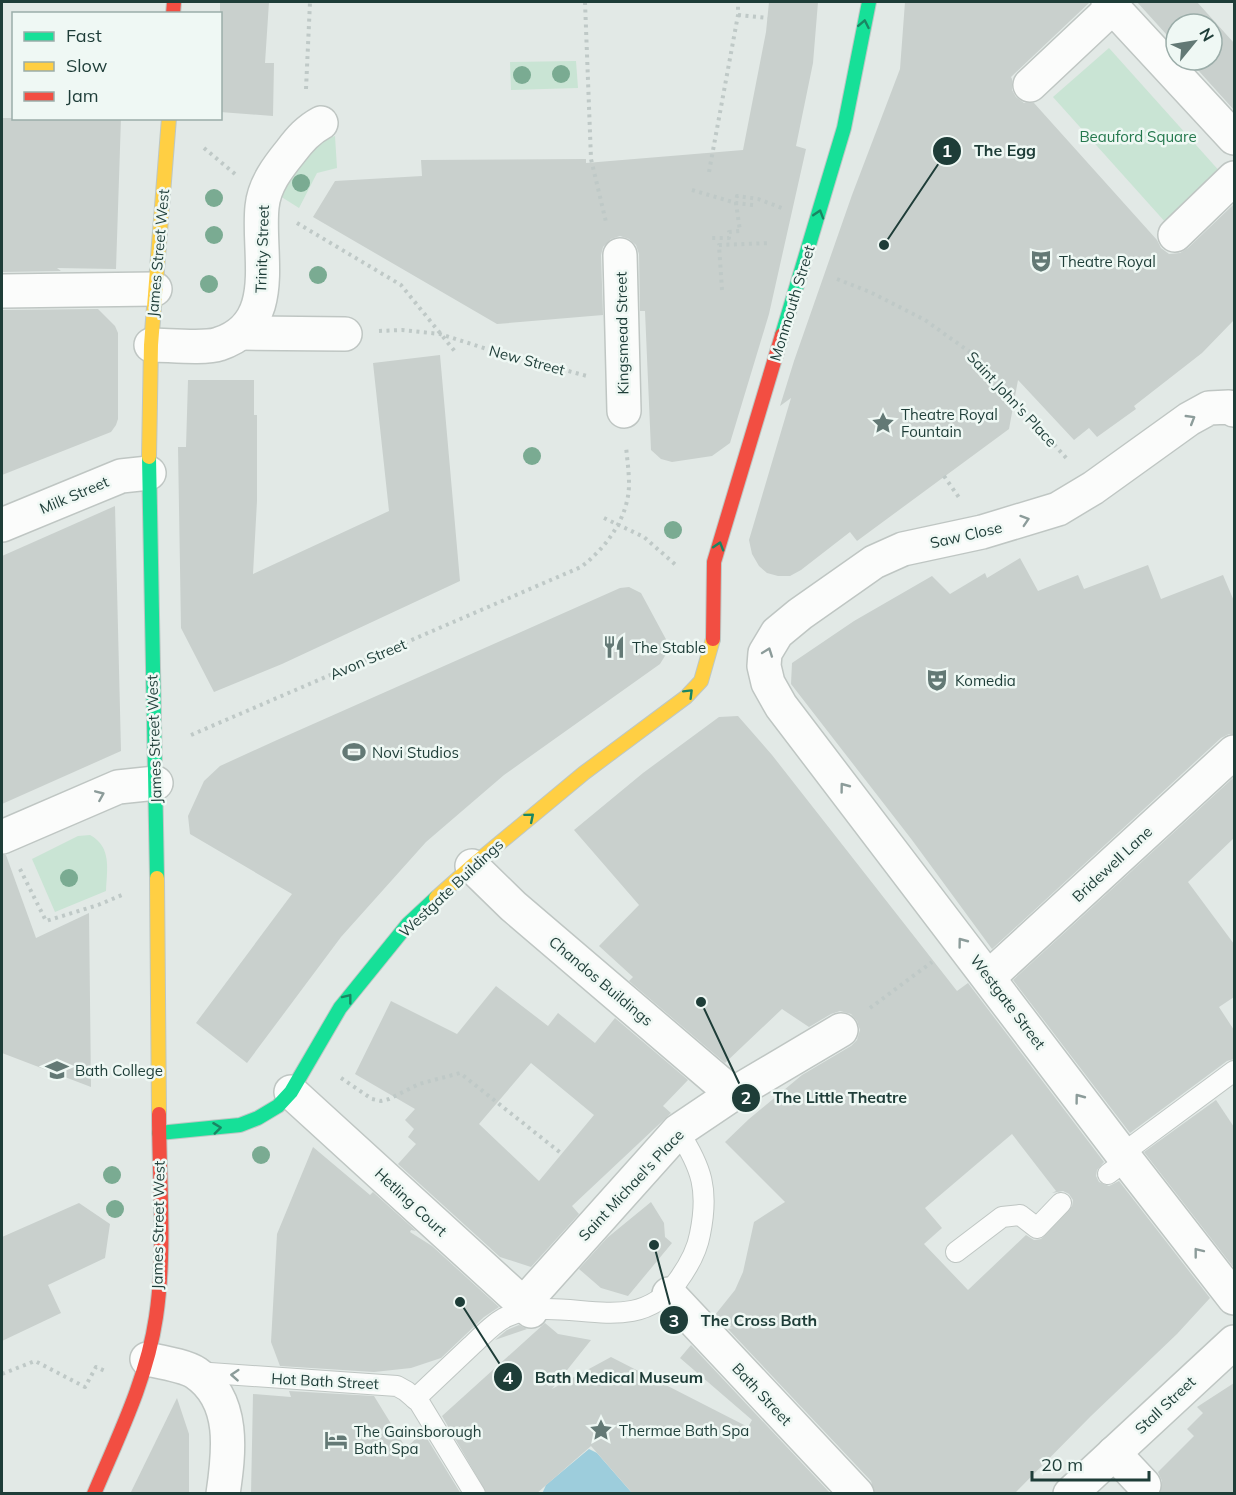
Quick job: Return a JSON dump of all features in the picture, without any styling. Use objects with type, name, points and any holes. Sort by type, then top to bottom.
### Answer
[{"type":"street","name":"Monmouth Street","points":[[712,604],[714,562],[844,128],[868,2]]},
{"type":"street","points":[[1030,85],[1110,4],[1234,138]]},
{"type":"street","name":"James Street West","points":[[94,1494],[128,1414],[147,1359],[156,1316],[159,1270],[161,1207],[156,783],[148,473],[151,345],[169,120]]},
{"type":"street","name":"Trinity Street","points":[[241,333],[257,313],[262,288],[262,206],[264,198],[276,169],[310,129],[321,123]]},
{"type":"street","points":[[1175,235],[1234,178]]},
{"type":"street","name":"Kingsmead Street","points":[[620,255],[624,411]]},
{"type":"street","points":[[2,291],[155,289]]},
{"type":"street","points":[[151,345],[217,345],[241,333],[338,334]]},
{"type":"street","name":"Saw Close","points":[[782,706],[768,683],[764,666],[765,653],[777,633],[874,562],[903,549],[982,532],[1058,508],[1093,488],[1189,419],[1209,408],[1232,409]]},
{"type":"street","name":"Milk Street","points":[[2,525],[121,476],[148,473]]},
{"type":"street","name":"Westgate Buildings","points":[[159,1133],[240,1125],[278,1106],[291,1092],[340,1008],[408,924],[472,866],[584,773],[686,697],[701,681],[713,639],[712,604]]},
{"type":"street","name":"Westgate Street","points":[[782,706],[989,977],[1119,1163],[1234,1298]]},
{"type":"street","name":"Bridewell Lane","points":[[989,977],[1234,752]]},
{"type":"street","points":[[3,836],[118,787],[156,783]]},
{"type":"street","name":"Chandos Buildings","points":[[472,866],[513,906],[733,1094]]},
{"type":"street","name":"Saint Michael's Place","points":[[527,1307],[678,1131],[733,1094],[841,1030]]},
{"type":"street","name":"Hetling Court","points":[[291,1092],[527,1307]]},
{"type":"street","name":"Bath Street","points":[[669,1294],[857,1494]]},
{"type":"street","name":"Stall Street","points":[[1070,1494],[1234,1342]]},
{"type":"street","points":[[147,1359],[195,1372],[210,1386],[226,1412],[228,1460],[223,1494]]},
{"type":"street","points":[[1114,1453],[1144,1485]]},
{"type":"lane","points":[[1119,1163],[1234,1071]]},
{"type":"lane","points":[[475,1494],[415,1399],[488,1329],[527,1307],[617,1314],[648,1307],[669,1294],[689,1266],[699,1242],[704,1217],[704,1182],[692,1153],[678,1131]]},
{"type":"lane","points":[[956,1252],[1002,1217],[1020,1215],[1036,1228],[1061,1203]]},
{"type":"lane","name":"Hot Bath Street","points":[[195,1372],[383,1384],[396,1386],[415,1399]]},
{"type":"path","points":[[585,2],[591,159],[607,225],[620,255]]},
{"type":"path","points":[[710,172],[738,15],[738,2]]},
{"type":"path","points":[[738,15],[768,18]]},
{"type":"path","points":[[197,141],[276,210],[401,285],[457,354]]},
{"type":"path","points":[[692,190],[736,203],[753,205]]},
{"type":"path","points":[[711,238],[729,238],[729,232],[740,231],[737,196],[758,199],[791,212]]},
{"type":"path","points":[[719,238],[722,290]]},
{"type":"path","points":[[719,246],[764,244]]},
{"type":"path","name":"Saint John's Place","points":[[803,267],[870,292],[925,320],[974,355],[1070,461]]},
{"type":"path","name":"New Street","points":[[338,334],[402,330],[440,334],[595,378],[615,391],[624,411],[629,485],[625,507],[609,540],[581,567]]},
{"type":"path","points":[[604,518],[644,537],[682,571]]},
{"type":"path","name":"Avon Street","points":[[155,750],[581,567]]},
{"type":"path","points":[[3,836],[46,921],[98,905],[157,879]]},
{"type":"path","points":[[841,1030],[961,940]]},
{"type":"path","points":[[312,1056],[351,1086],[372,1099],[381,1101],[419,1084],[460,1073],[562,1154]]},
{"type":"path","points":[[2,1374],[35,1361],[85,1387],[96,1366],[109,1374]]},
{"type":"green space","name":"Beauford Square","points":[[1109,48],[1222,174],[1167,224],[1053,97]]},
{"type":"green space","points":[[576,61],[578,88],[511,90],[510,62]]},
{"type":"green space","points":[[335,136],[337,168],[317,173],[299,208],[280,196],[301,160],[315,146]]},
{"type":"green space","points":[[90,835],[102,846],[107,859],[106,891],[55,912],[32,859],[78,836]]},
{"type":"water","points":[[589,1449],[597,1453],[632,1493],[542,1494],[546,1485]]},
{"type":"building","points":[[220,2],[269,2],[265,63],[274,63],[273,116],[222,112],[222,12],[220,12]]},
{"type":"building","points":[[769,2],[818,2],[813,63],[796,146],[806,149],[769,314],[730,443],[712,456],[672,462],[661,459],[651,450],[645,311],[640,311],[639,254],[636,245],[629,239],[620,236],[611,239],[603,247],[601,255],[603,315],[497,324],[313,217],[335,181],[422,176],[421,160],[586,159],[586,163],[743,150],[766,32]]},
{"type":"building","points":[[905,2],[1090,2],[1011,77],[1012,90],[1016,97],[1024,103],[1034,103],[1157,240],[1161,248],[1169,254],[1180,253],[1188,248],[1234,204],[1234,320],[1202,353],[1134,406],[1136,409],[1097,437],[1089,428],[1074,440],[1018,380],[1009,429],[857,541],[850,532],[801,570],[790,576],[778,576],[767,573],[759,566],[752,554],[749,540],[791,398],[780,406],[794,361],[852,195],[900,69]]},
{"type":"building","points":[[1137,2],[1197,2],[1206,12],[1164,12],[1164,32]]},
{"type":"building","points":[[1224,32],[1234,43],[1234,110],[1200,72],[1224,72]]},
{"type":"building","points":[[2,118],[12,118],[12,120],[121,120],[116,269],[57,268],[61,271],[2,272]]},
{"type":"building","points":[[98,309],[115,326],[118,333],[118,419],[116,425],[111,432],[2,475],[2,310]]},
{"type":"building","points":[[440,355],[460,581],[282,664],[214,692],[181,628],[178,447],[186,447],[188,380],[254,380],[254,415],[257,415],[257,501],[253,574],[389,511],[373,363]]},
{"type":"building","points":[[115,506],[121,751],[2,804],[2,556]]},
{"type":"building","points":[[1020,558],[1038,591],[1078,575],[1084,589],[1148,565],[1161,599],[1223,575],[1234,601],[1234,734],[1221,738],[992,949],[912,840],[791,684],[792,663],[854,621],[932,576],[950,594],[985,573],[987,578]]},
{"type":"building","points":[[629,587],[641,593],[668,643],[668,651],[660,664],[504,775],[426,842],[341,937],[247,1063],[196,1023],[292,894],[190,834],[188,816],[204,781],[220,766],[620,588]]},
{"type":"building","points":[[738,716],[772,755],[957,991],[968,983],[1104,1162],[1097,1170],[1096,1176],[1099,1182],[1109,1186],[1119,1181],[1210,1298],[1177,1334],[1014,1494],[875,1494],[871,1481],[728,1329],[733,1328],[725,1326],[715,1315],[735,1290],[743,1272],[754,1222],[785,1202],[725,1142],[802,1075],[851,1046],[857,1040],[860,1030],[851,1014],[840,1011],[809,1027],[782,1009],[725,1063],[629,981],[633,977],[599,946],[639,905],[574,830],[643,773],[719,717]],"holes":[[[1012,1134],[1056,1191],[1052,1193],[1063,1191],[1069,1194],[1073,1200],[1072,1206],[1041,1239],[1034,1240],[1026,1235],[968,1290],[924,1244],[942,1228],[925,1208]]]},
{"type":"building","points":[[1234,777],[1234,838],[1188,882],[1234,944],[1234,997],[1219,1007],[1234,1030],[1234,1059],[1227,1061],[1130,1133],[1013,980]]},
{"type":"building","points":[[2,855],[6,855],[36,938],[89,913],[91,1087],[2,1053]]},
{"type":"building","points":[[496,986],[548,1026],[558,1013],[595,1043],[615,1018],[688,1080],[663,1106],[671,1113],[572,1206],[579,1214],[531,1267],[500,1257],[398,1164],[416,1144],[408,1137],[414,1129],[405,1120],[415,1109],[355,1074],[391,1001],[457,1034]],"holes":[[[531,1063],[594,1115],[539,1181],[479,1124]]]},
{"type":"building","points":[[1216,1100],[1234,1127],[1234,1268],[1144,1152]]},
{"type":"building","points":[[313,1147],[370,1195],[373,1192],[416,1231],[411,1230],[410,1232],[432,1246],[499,1307],[484,1317],[441,1358],[411,1368],[374,1372],[280,1366],[271,1342],[277,1234]]},
{"type":"building","points":[[651,1202],[664,1223],[665,1237],[672,1243],[628,1296],[601,1288],[579,1269],[607,1238]]},
{"type":"building","points":[[79,1203],[110,1224],[105,1258],[48,1285],[61,1313],[2,1341],[2,1237]]},
{"type":"building","name":"Thermae Bath Spa","points":[[545,1323],[558,1334],[591,1340],[552,1389],[611,1357],[748,1427],[752,1420],[680,1358],[691,1345],[831,1494],[633,1494],[591,1446],[536,1494],[487,1494],[442,1416]]},
{"type":"building","points":[[519,1325],[527,1329],[495,1340],[507,1330]]},
{"type":"building","points":[[1234,1383],[1234,1494],[1160,1494],[1162,1481],[1158,1472],[1194,1436],[1187,1429],[1203,1413],[1197,1407]]},
{"type":"building","name":"The Gainsborough Bath Spa","points":[[289,1391],[374,1396],[406,1448],[423,1432],[461,1494],[251,1494],[253,1394],[291,1397]]},
{"type":"building","points":[[177,1398],[189,1434],[189,1494],[130,1494]]},
{"type":"traffic: fast","points":[[782,335],[844,128],[869,2]]},
{"type":"traffic: fast","points":[[149,457],[157,878]]},
{"type":"traffic: fast","points":[[159,1133],[240,1125],[278,1106],[291,1092],[340,1008],[408,924],[436,898]]},
{"type":"traffic: slow","points":[[149,457],[151,345],[169,120]]},
{"type":"traffic: slow","points":[[436,898],[584,773],[686,697],[701,681],[713,639]]},
{"type":"traffic: slow","points":[[157,878],[159,1114]]},
{"type":"traffic: jam","points":[[173,12],[174,2]]},
{"type":"traffic: jam","points":[[713,639],[714,562],[782,335]]},
{"type":"traffic: jam","points":[[94,1494],[139,1385],[156,1317],[161,1266],[159,1114]]},
{"type":"place","name":"The Egg","points":[[884,245]]},
{"type":"place","name":"Theatre Royal","points":[[1041,261]]},
{"type":"place","name":"Theatre Royal Fountain","points":[[883,423]]},
{"type":"place","name":"The Stable","points":[[614,647]]},
{"type":"place","name":"Komedia","points":[[937,680]]},
{"type":"place","name":"Novi Studios","points":[[354,752]]},
{"type":"place","name":"The Little Theatre","points":[[701,1002]]},
{"type":"place","name":"Bath College","points":[[57,1070]]},
{"type":"place","name":"The Cross Bath","points":[[654,1245]]},
{"type":"place","name":"Bath Medical Museum","points":[[460,1302]]},
{"type":"place","name":"Thermae Bath Spa","points":[[601,1430]]},
{"type":"place","name":"The Gainsborough Bath Spa","points":[[336,1440]]}]
